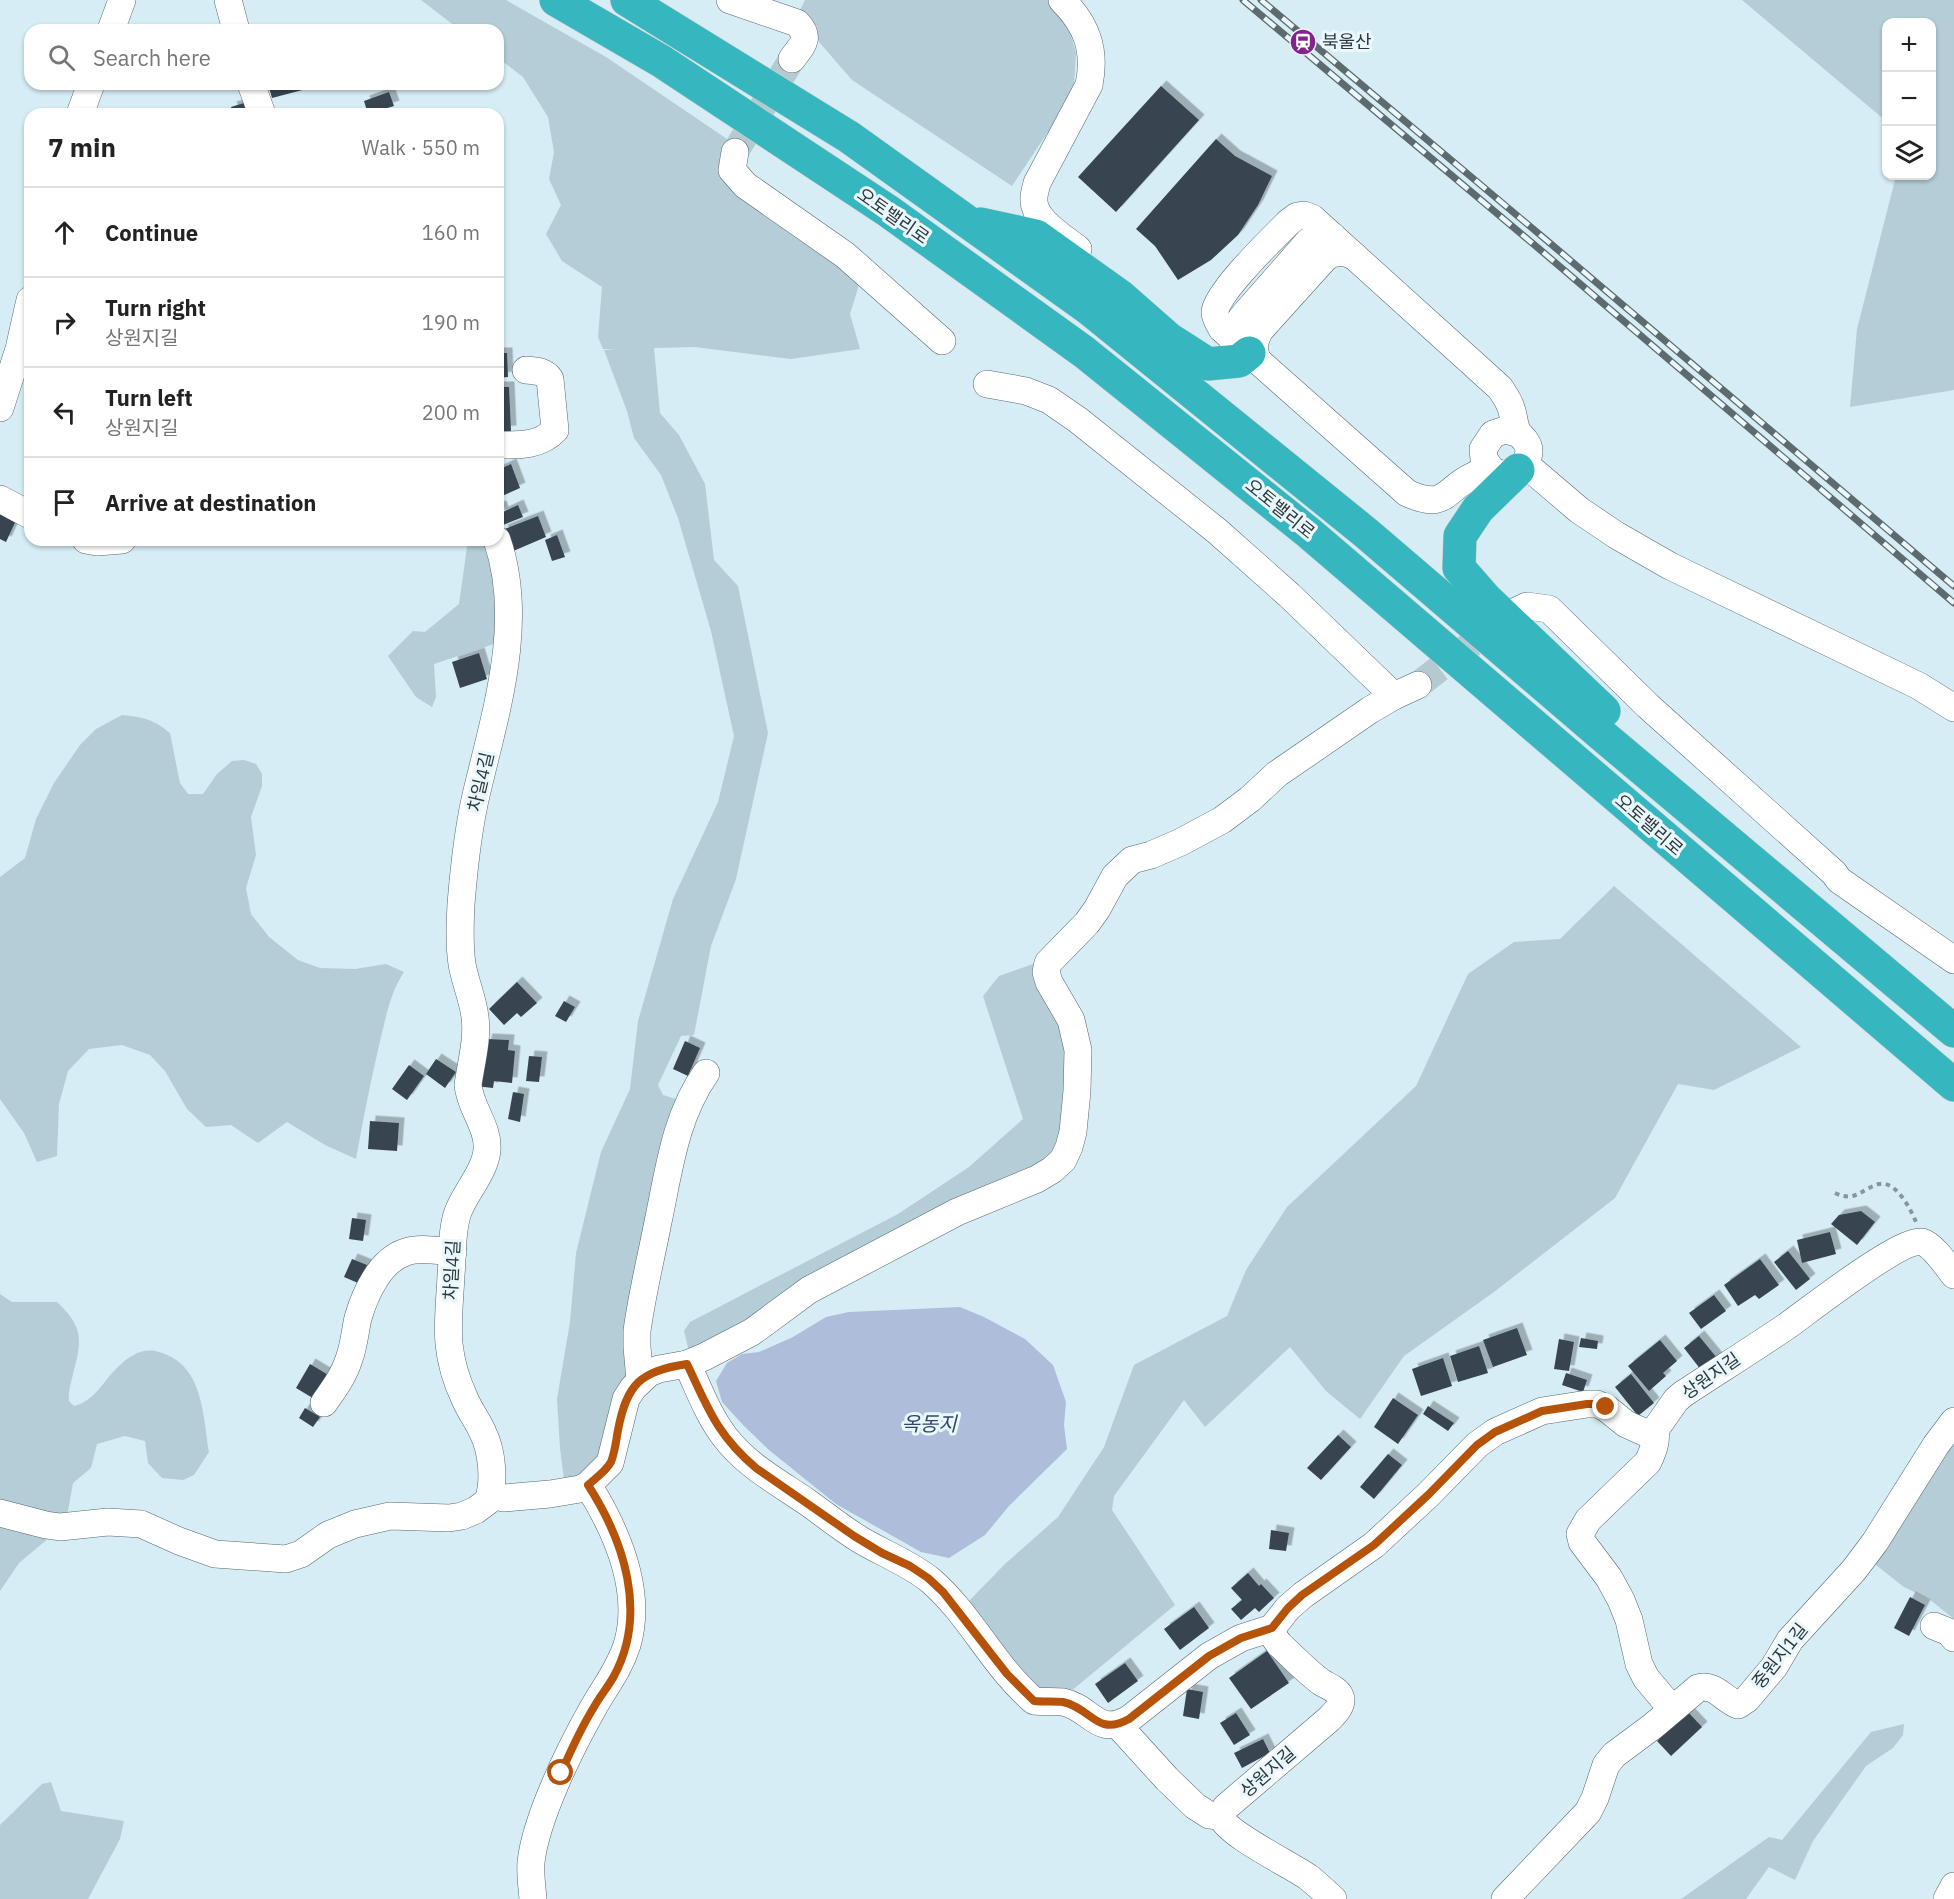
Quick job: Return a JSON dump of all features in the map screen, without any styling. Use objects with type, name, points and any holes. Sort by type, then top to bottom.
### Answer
[{"type":"highway","name":"오토밸리로","points":[[556,0],[661,61],[869,198],[1083,352],[1309,533],[1954,1085]]},
{"type":"highway","name":"오토밸리로","points":[[627,0],[849,137],[1088,308],[1357,526],[1954,1031]]},
{"type":"highway","points":[[964,219],[989,227],[1036,236],[1120,296],[1169,339],[1208,364],[1239,361],[1244,348]]},
{"type":"highway","points":[[1512,468],[1478,509],[1460,536],[1459,568],[1486,599],[1573,680],[1748,858]]},
{"type":"street","points":[[113,24],[122,0]]},
{"type":"street","points":[[228,0],[234,24]]},
{"type":"street","points":[[730,0],[790,9],[797,23],[804,30],[805,37],[803,44],[792,59]]},
{"type":"street","points":[[1062,0],[1083,26],[1091,48],[1092,68],[1089,85],[1037,183],[1033,199],[1036,210],[1044,221],[1194,345],[1208,349],[1216,346],[1244,348],[1254,352],[1255,339],[1260,330],[1325,258],[1337,252],[1346,252],[1354,256]]},
{"type":"street","points":[[82,108],[89,90]]},
{"type":"street","points":[[253,90],[260,108]]},
{"type":"street","points":[[735,152],[732,170],[745,184],[845,255],[942,341]]},
{"type":"street","points":[[1304,215],[1312,218],[1354,256],[1500,388],[1511,408],[1518,433],[1526,442],[1529,451],[1512,468],[1467,478],[1444,498],[1431,500],[1407,493],[1244,348],[1218,322],[1215,312],[1222,294],[1288,222],[1297,216],[1304,215]]},
{"type":"street","points":[[0,408],[24,327]]},
{"type":"street","points":[[504,445],[544,439],[555,430],[550,379],[539,371],[526,370]]},
{"type":"street","points":[[987,384],[1026,391],[1049,400],[1086,427],[1217,531],[1394,696]]},
{"type":"street","points":[[1518,433],[1505,430],[1493,434],[1483,448],[1484,459],[1512,468],[1616,536],[1670,566],[1919,686],[1954,708]]},
{"type":"street","points":[[0,500],[24,512]]},
{"type":"street","name":"차일4길","points":[[490,1495],[489,1450],[485,1436],[469,1408],[455,1375],[449,1343],[457,1215],[488,1151],[485,1133],[469,1094],[468,1085],[476,1028],[462,963],[460,934],[465,864],[473,812],[502,681],[507,634],[508,598],[503,559],[499,546]]},
{"type":"street","points":[[1512,613],[1527,606],[1549,609],[1648,706],[1834,873],[1839,880],[1954,960]]},
{"type":"street","points":[[0,1513],[60,1527],[108,1522],[141,1524],[215,1554],[286,1559],[301,1554],[328,1535],[355,1524],[390,1516],[449,1518],[462,1516],[482,1506],[488,1501],[490,1495],[504,1498],[550,1494],[580,1489],[588,1485],[610,1462],[626,1399],[640,1380],[659,1369],[687,1364],[752,1332],[809,1290],[957,1212],[1037,1179],[1063,1160],[1073,1132],[1077,1091],[1077,1050],[1071,1020],[1049,982],[1046,972],[1048,963],[1087,923],[1114,876],[1132,860],[1181,842],[1222,820],[1250,799],[1277,774],[1370,710],[1418,686]]},
{"type":"street","points":[[640,1380],[636,1347],[637,1330],[671,1156],[688,1102],[706,1073]]},
{"type":"street","points":[[1921,1242],[1930,1246],[1954,1275]]},
{"type":"street","name":"상원지길","points":[[1655,1430],[1676,1400],[1683,1394],[1882,1260],[1910,1244],[1921,1242]]},
{"type":"street","points":[[324,1403],[341,1378],[350,1358],[365,1298],[382,1270],[400,1254],[408,1251],[453,1252]]},
{"type":"street","points":[[687,1364],[714,1422],[741,1455],[756,1468],[854,1536],[928,1578],[943,1592],[1007,1674],[1034,1701],[1063,1702],[1078,1708],[1101,1724],[1118,1725],[1129,1719],[1209,1656],[1241,1638],[1272,1628],[1302,1595],[1374,1545],[1477,1445],[1495,1432],[1542,1411],[1587,1404],[1606,1407],[1637,1430],[1646,1433],[1655,1430],[1654,1451],[1648,1462],[1588,1520],[1580,1534],[1582,1542],[1609,1578],[1621,1600],[1629,1620],[1639,1664],[1646,1678],[1672,1709]]},
{"type":"street","name":"중원지1길","points":[[1505,1899],[1588,1812],[1606,1765],[1614,1755],[1698,1688],[1705,1686],[1715,1690],[1738,1705],[1747,1699],[1774,1667],[1790,1640],[1848,1577],[1875,1542],[1936,1445],[1954,1421]]},
{"type":"street","points":[[532,1899],[531,1863],[546,1806],[579,1733],[614,1676],[627,1645],[631,1615],[629,1587],[620,1550],[603,1509],[588,1485]]},
{"type":"street","name":"상원지길","points":[[1221,1816],[1226,1808],[1328,1720],[1338,1709],[1341,1701],[1336,1691],[1322,1683],[1279,1644],[1272,1628]]},
{"type":"street","points":[[1118,1725],[1195,1806],[1209,1815],[1221,1816],[1225,1824],[1235,1832],[1306,1876],[1333,1899]]},
{"type":"street","points":[[1947,1899],[1954,1886]]},
{"type":"path","points":[[1835,1193],[1843,1197],[1856,1196],[1879,1184],[1886,1184],[1894,1188],[1908,1203],[1920,1231],[1921,1242]]},
{"type":"shaded area","points":[[421,0],[506,0],[606,57],[733,143],[728,155],[861,278],[850,314],[860,349],[791,359],[695,347],[654,348],[660,413],[679,435],[705,484],[714,560],[738,586],[768,733],[736,879],[711,946],[694,1035],[681,1036],[658,1085],[663,1095],[676,1099],[678,1103],[634,1366],[611,1450],[565,1488],[557,1399],[570,1322],[576,1253],[601,1152],[630,1089],[638,1021],[673,899],[718,802],[734,736],[711,631],[678,518],[661,475],[634,438],[627,411],[604,350],[616,349],[603,349],[598,337],[602,287],[562,261],[546,234],[561,205],[549,179],[554,152],[548,117],[523,77],[504,63],[504,24],[452,24]]},
{"type":"shaded area","points":[[805,0],[1050,0],[1067,22],[1076,53],[1074,86],[1054,123],[1012,186],[852,80],[819,42],[810,24],[797,16]]},
{"type":"shaded area","points":[[1742,0],[1954,0],[1954,390],[1850,407],[1857,329],[1895,180],[1936,180],[1936,18],[1882,18],[1882,118]]},
{"type":"shaded area","points":[[467,546],[493,546],[495,554],[497,643],[434,664],[436,697],[432,707],[416,697],[388,656],[413,631],[425,632],[459,604]]},
{"type":"shaded area","points":[[122,715],[148,720],[170,733],[180,783],[188,794],[203,794],[217,774],[232,761],[244,760],[256,764],[262,774],[262,786],[251,817],[256,855],[246,888],[251,914],[269,937],[298,960],[320,968],[355,969],[386,964],[404,972],[395,988],[387,1014],[356,1159],[325,1145],[287,1122],[258,1143],[231,1125],[206,1127],[187,1109],[165,1071],[150,1055],[122,1045],[89,1049],[68,1071],[59,1104],[57,1156],[37,1162],[24,1133],[0,1099],[0,877],[25,858],[36,819],[54,783],[80,745],[96,729]]},
{"type":"shaded area","points":[[1614,886],[1801,1047],[1714,1090],[1678,1084],[1615,1198],[1494,1292],[1404,1356],[1360,1419],[1326,1391],[1290,1347],[1205,1427],[1184,1400],[1114,1496],[1112,1510],[1175,1605],[1070,1692],[1038,1694],[964,1606],[1006,1563],[1058,1517],[1104,1447],[1134,1365],[1227,1316],[1246,1270],[1287,1207],[1416,1086],[1468,974],[1514,942],[1560,939]]},
{"type":"shaded area","points":[[1036,963],[1070,1034],[1059,1156],[689,1352],[684,1331],[690,1322],[898,1214],[969,1167],[1023,1119],[983,996],[999,976]]},
{"type":"shaded area","points":[[0,1294],[12,1302],[57,1302],[72,1319],[79,1343],[69,1394],[69,1401],[74,1406],[88,1400],[122,1363],[142,1352],[159,1352],[174,1358],[185,1367],[198,1392],[209,1452],[194,1475],[183,1480],[162,1478],[148,1463],[145,1441],[125,1436],[97,1444],[91,1468],[73,1483],[66,1522],[0,1506]]},
{"type":"shaded area","points":[[1954,1428],[1954,1619],[1929,1599],[1904,1587],[1867,1558]]},
{"type":"shaded area","points":[[0,1518],[56,1532],[19,1563],[0,1591]]},
{"type":"shaded area","points":[[1904,1724],[1903,1735],[1893,1748],[1866,1766],[1813,1841],[1795,1880],[1769,1867],[1746,1899],[1681,1899],[1769,1837],[1782,1840],[1871,1732]]},
{"type":"shaded area","points":[[51,1782],[61,1811],[124,1821],[120,1839],[88,1899],[0,1899],[0,1825],[42,1784]]},
{"type":"water","name":"옥동지","points":[[960,1307],[1025,1339],[1053,1365],[1066,1402],[1064,1425],[1067,1449],[1009,1506],[985,1535],[949,1558],[921,1552],[836,1504],[769,1450],[722,1402],[716,1381],[727,1363],[742,1354],[759,1352],[793,1337],[826,1317],[849,1312]]},
{"type":"building","points":[[1161,86],[1199,120],[1116,212],[1078,177]]},
{"type":"building","points":[[270,90],[302,90],[272,98]]},
{"type":"building","points":[[389,92],[394,106],[366,108],[364,101]]},
{"type":"building","points":[[247,102],[248,108],[231,108]]},
{"type":"building","points":[[1216,139],[1235,156],[1272,176],[1258,205],[1238,235],[1211,260],[1178,280],[1155,246],[1136,229]]},
{"type":"building","points":[[504,353],[507,353],[508,377],[504,377]]},
{"type":"building","points":[[504,387],[509,387],[511,431],[504,432]]},
{"type":"building","points":[[511,464],[520,488],[504,495],[504,467]]},
{"type":"building","points":[[518,505],[523,517],[504,525],[504,512]]},
{"type":"building","points":[[0,508],[18,516],[6,542],[0,539]]},
{"type":"building","points":[[538,516],[546,537],[511,552],[504,529]]},
{"type":"building","points":[[557,535],[565,557],[552,561],[545,540]]},
{"type":"building","points":[[479,653],[487,679],[460,688],[452,662]]},
{"type":"building","points":[[517,982],[537,1003],[521,1017],[517,1013],[504,1025],[489,1009]]},
{"type":"building","points":[[564,1001],[575,1007],[566,1022],[555,1016]]},
{"type":"building","points":[[487,1039],[509,1040],[508,1050],[515,1051],[512,1083],[494,1081],[493,1088],[475,1086]]},
{"type":"building","points":[[685,1041],[700,1048],[688,1076],[673,1069]]},
{"type":"building","points":[[529,1056],[542,1057],[539,1082],[526,1081]]},
{"type":"building","points":[[436,1059],[456,1072],[445,1088],[426,1074]]},
{"type":"building","points":[[409,1065],[424,1076],[407,1100],[392,1089]]},
{"type":"building","points":[[513,1092],[524,1094],[520,1122],[508,1119]]},
{"type":"building","points":[[370,1121],[399,1123],[397,1151],[368,1149]]},
{"type":"building","points":[[1861,1211],[1875,1222],[1857,1245],[1831,1224],[1839,1215]]},
{"type":"building","points":[[352,1218],[366,1220],[363,1241],[349,1239]]},
{"type":"building","points":[[1830,1232],[1836,1254],[1802,1263],[1797,1240]]},
{"type":"building","points":[[1788,1251],[1810,1279],[1796,1290],[1774,1262]]},
{"type":"building","points":[[352,1259],[367,1265],[358,1283],[344,1277]]},
{"type":"building","points":[[1760,1259],[1779,1285],[1759,1299],[1755,1295],[1738,1306],[1724,1285]]},
{"type":"building","points":[[1714,1295],[1726,1311],[1701,1329],[1689,1313]]},
{"type":"building","points":[[1517,1328],[1527,1355],[1493,1367],[1483,1340]]},
{"type":"building","points":[[1699,1336],[1717,1358],[1701,1370],[1684,1348]]},
{"type":"building","points":[[1581,1338],[1598,1341],[1597,1349],[1579,1347]]},
{"type":"building","points":[[1559,1339],[1574,1342],[1569,1371],[1554,1369]]},
{"type":"building","points":[[1660,1340],[1677,1361],[1663,1373],[1666,1376],[1649,1391],[1628,1366]]},
{"type":"building","points":[[1479,1346],[1488,1373],[1458,1382],[1450,1356]]},
{"type":"building","points":[[1443,1358],[1452,1386],[1421,1396],[1412,1369]]},
{"type":"building","points":[[310,1364],[330,1376],[316,1400],[296,1388]]},
{"type":"building","points":[[1566,1373],[1587,1380],[1583,1392],[1562,1385]]},
{"type":"building","points":[[1631,1374],[1654,1403],[1638,1416],[1615,1387]]},
{"type":"building","points":[[1393,1398],[1418,1415],[1398,1444],[1374,1427]]},
{"type":"building","points":[[1428,1406],[1454,1423],[1448,1431],[1423,1414]]},
{"type":"building","points":[[305,1408],[320,1417],[313,1427],[299,1418]]},
{"type":"building","points":[[1338,1435],[1351,1447],[1321,1480],[1307,1468]]},
{"type":"building","points":[[1388,1454],[1402,1465],[1374,1499],[1360,1487]]},
{"type":"building","points":[[1271,1530],[1289,1533],[1286,1551],[1269,1549]]},
{"type":"building","points":[[1248,1573],[1274,1598],[1259,1612],[1255,1608],[1241,1620],[1231,1609],[1242,1600],[1231,1588]]},
{"type":"building","points":[[1910,1597],[1925,1605],[1909,1636],[1894,1628]]},
{"type":"building","points":[[1194,1607],[1209,1628],[1180,1650],[1164,1629]]},
{"type":"building","points":[[1267,1651],[1289,1683],[1251,1709],[1229,1678]]},
{"type":"building","points":[[1125,1663],[1138,1681],[1108,1703],[1095,1684]]},
{"type":"building","points":[[1187,1689],[1203,1692],[1199,1719],[1183,1716]]},
{"type":"building","points":[[1688,1712],[1702,1727],[1671,1756],[1657,1741],[1662,1736],[1658,1732]]},
{"type":"building","points":[[1236,1713],[1250,1735],[1234,1745],[1220,1723]]},
{"type":"building","points":[[1263,1739],[1270,1753],[1242,1768],[1234,1753]]},
{"type":"tunnel","points":[[735,152],[792,59]]},
{"type":"tunnel","points":[[1418,685],[1499,623]]},
{"type":"railway","points":[[1243,0],[1954,603]]},
{"type":"railway","points":[[1261,0],[1954,586]]},
{"type":"place","name":"북울산","points":[[1303,42]]},
{"type":"route","points":[[561,1773],[594,1705],[614,1676],[627,1645],[631,1615],[629,1587],[620,1550],[603,1509],[588,1485],[610,1462],[615,1450],[620,1416],[626,1399],[640,1380],[659,1369],[687,1364],[714,1422],[741,1455],[756,1468],[854,1536],[928,1578],[943,1592],[1007,1674],[1034,1701],[1063,1702],[1078,1708],[1101,1724],[1110,1725],[1118,1725],[1129,1719],[1209,1656],[1241,1638],[1272,1628],[1302,1595],[1374,1545],[1396,1526],[1477,1445],[1495,1432],[1542,1411],[1587,1404],[1606,1407]]}]
